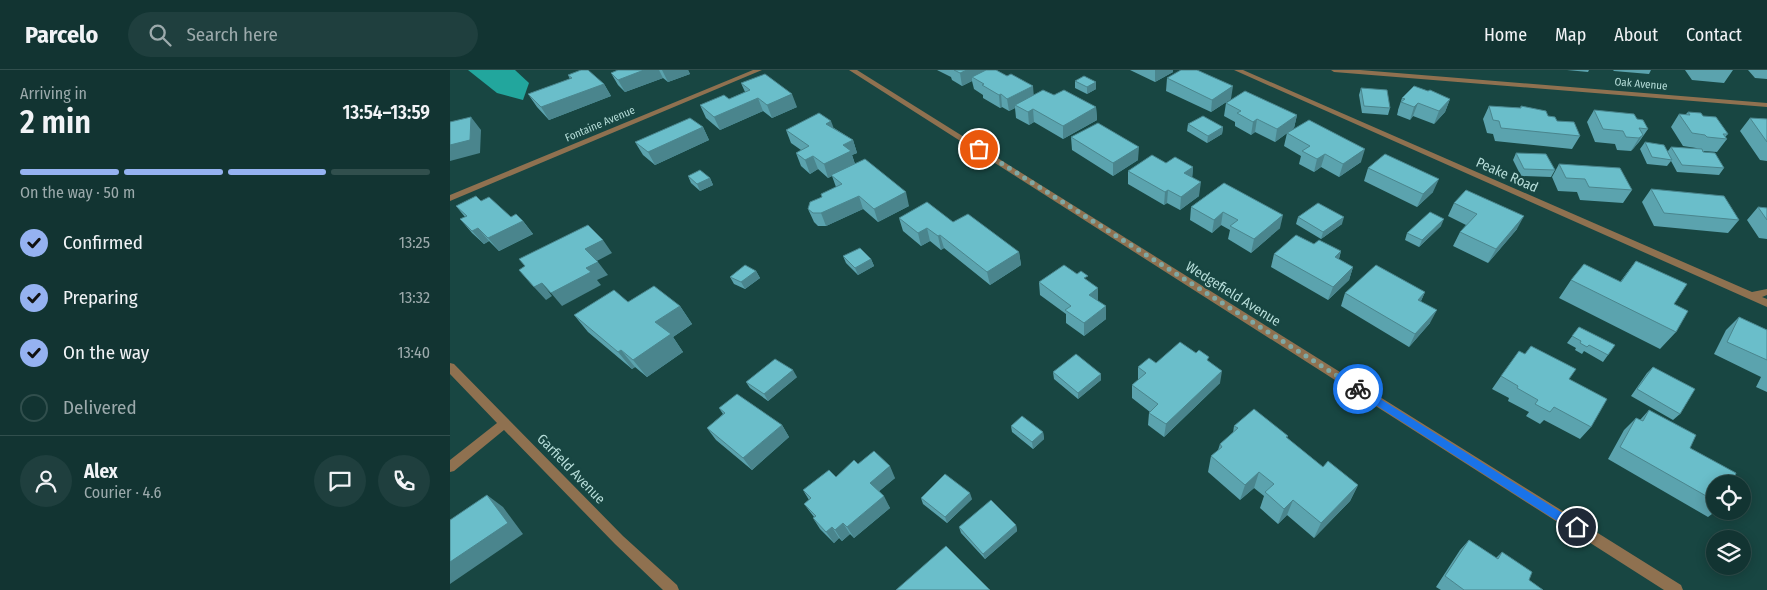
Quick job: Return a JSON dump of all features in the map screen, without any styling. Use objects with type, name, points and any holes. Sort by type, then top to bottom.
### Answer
[{"type":"street","name":"Fontaine Avenue","points":[[450,198],[759,70]]},
{"type":"street","name":"Wedgefield Avenue","points":[[852,70],[1676,590]]},
{"type":"street","name":"Peake Road","points":[[1237,70],[1767,303]]},
{"type":"street","name":"Oak Avenue","points":[[1334,70],[1767,105]]},
{"type":"street","points":[[1752,296],[1767,292]]},
{"type":"street","name":"Garfield Avenue","points":[[450,368],[619,540],[672,590]]},
{"type":"street","points":[[450,467],[504,423]]},
{"type":"water","points":[[468,70],[515,70],[529,83],[523,100],[497,93]]},
{"type":"building","points":[[581,70],[588,70],[604,84],[541,107],[528,94],[572,78],[568,75]]},
{"type":"building","points":[[618,70],[644,70],[618,80],[611,73]]},
{"type":"building","points":[[954,70],[967,70],[960,73]]},
{"type":"building","points":[[986,70],[996,70],[1007,76],[1011,74],[1033,86],[1007,99],[972,77]]},
{"type":"building","points":[[1181,70],[1197,70],[1233,86],[1212,100],[1167,78]]},
{"type":"building","points":[[765,74],[792,94],[767,105],[758,98],[714,117],[700,105],[724,95],[729,99],[750,90],[741,83]]},
{"type":"building","points":[[1084,76],[1096,82],[1087,87],[1075,81]]},
{"type":"building","points":[[1414,86],[1430,90],[1450,99],[1439,111],[1418,103],[1414,107],[1401,102],[1405,99],[1402,98]]},
{"type":"building","points":[[1361,88],[1387,90],[1390,108],[1364,106]]},
{"type":"building","points":[[1043,90],[1054,95],[1064,90],[1096,107],[1063,126],[1033,109],[1028,112],[1015,105]]},
{"type":"building","points":[[1245,91],[1297,115],[1277,129],[1257,119],[1253,122],[1237,113],[1241,111],[1226,103]]},
{"type":"building","points":[[1489,106],[1521,108],[1521,106],[1546,111],[1548,116],[1555,117],[1557,121],[1574,122],[1580,136],[1501,128],[1499,121],[1493,120]]},
{"type":"building","points":[[1594,110],[1634,114],[1637,119],[1643,120],[1648,129],[1639,128],[1643,135],[1639,138],[1626,137],[1623,131],[1603,129]]},
{"type":"building","points":[[1688,112],[1716,117],[1728,134],[1723,134],[1727,139],[1692,133],[1679,114],[1690,115]]},
{"type":"building","points":[[819,113],[831,121],[826,124],[853,140],[843,145],[851,151],[824,164],[813,156],[805,160],[796,153],[809,146],[786,130]]},
{"type":"building","points":[[1203,116],[1223,127],[1208,136],[1188,124]]},
{"type":"building","points":[[471,117],[470,140],[450,145],[450,122]]},
{"type":"building","points":[[690,118],[703,127],[648,152],[635,142]]},
{"type":"building","points":[[1750,118],[1767,119],[1767,142]]},
{"type":"building","points":[[1309,120],[1365,149],[1343,164],[1325,154],[1317,159],[1302,151],[1310,146],[1287,133]]},
{"type":"building","points":[[1098,123],[1139,147],[1113,163],[1071,137]]},
{"type":"building","points":[[1645,142],[1664,145],[1672,160],[1652,157]]},
{"type":"building","points":[[1671,147],[1702,149],[1703,152],[1715,153],[1724,168],[1682,165]]},
{"type":"building","points":[[1516,153],[1546,154],[1555,170],[1524,169]]},
{"type":"building","points":[[1385,154],[1439,179],[1423,194],[1368,168]]},
{"type":"building","points":[[1152,155],[1166,163],[1175,157],[1193,167],[1184,173],[1201,182],[1181,197],[1168,190],[1165,192],[1128,171]]},
{"type":"building","points":[[865,159],[906,192],[874,209],[859,196],[821,213],[813,213],[808,209],[810,202],[822,197],[821,194],[842,184],[831,175]]},
{"type":"building","points":[[1559,164],[1620,168],[1632,190],[1589,187],[1585,179],[1566,178]]},
{"type":"building","points":[[700,170],[710,178],[697,184],[688,176]]},
{"type":"building","points":[[1224,183],[1283,215],[1254,239],[1230,226],[1238,220],[1223,212],[1214,220],[1191,207]]},
{"type":"building","points":[[1651,189],[1724,196],[1739,220],[1664,213]]},
{"type":"building","points":[[1466,190],[1524,216],[1496,249],[1460,232],[1477,214],[1454,203]]},
{"type":"building","points":[[476,196],[481,201],[489,197],[511,217],[516,214],[523,221],[488,238],[478,228],[472,231],[460,219],[467,216],[456,206]]},
{"type":"building","points":[[927,202],[953,222],[968,214],[1019,252],[987,272],[940,235],[938,236],[927,228],[918,233],[899,218]]},
{"type":"building","points":[[1318,203],[1344,217],[1323,232],[1298,217]]},
{"type":"building","points":[[1758,207],[1767,208],[1767,220]]},
{"type":"building","points":[[1430,212],[1444,219],[1422,240],[1407,233]]},
{"type":"building","points":[[588,225],[603,240],[585,249],[598,262],[586,268],[591,272],[551,293],[542,283],[534,287],[519,270],[525,266],[519,259]]},
{"type":"building","points":[[1296,235],[1314,244],[1319,240],[1341,251],[1335,257],[1353,267],[1333,287],[1274,254]]},
{"type":"building","points":[[860,248],[871,259],[855,268],[843,256]]},
{"type":"building","points":[[1636,261],[1687,284],[1674,304],[1688,311],[1676,332],[1571,280],[1584,264],[1621,282]]},
{"type":"building","points":[[745,265],[756,271],[741,282],[730,277]]},
{"type":"building","points":[[1064,265],[1077,274],[1081,271],[1088,276],[1084,278],[1098,288],[1089,295],[1106,306],[1084,323],[1065,310],[1071,306],[1039,282]]},
{"type":"building","points":[[1376,265],[1425,292],[1418,300],[1437,310],[1415,334],[1345,293]]},
{"type":"building","points":[[654,286],[680,306],[655,322],[671,334],[633,360],[621,350],[618,352],[574,315],[614,290],[628,302]]},
{"type":"building","points":[[1739,317],[1767,330],[1767,360],[1727,342]]},
{"type":"building","points":[[1579,327],[1615,345],[1608,355],[1589,345],[1587,347],[1572,336]]},
{"type":"building","points":[[1180,342],[1196,353],[1199,350],[1209,357],[1207,360],[1222,371],[1166,424],[1149,413],[1158,404],[1132,385],[1146,373],[1138,367],[1149,358],[1156,363]]},
{"type":"building","points":[[1531,346],[1576,369],[1569,379],[1607,399],[1591,427],[1554,407],[1550,412],[1535,404],[1538,400],[1501,376],[1519,351],[1525,354]]},
{"type":"building","points":[[1076,354],[1101,374],[1078,393],[1053,372]]},
{"type":"building","points":[[775,359],[793,370],[764,394],[746,382]]},
{"type":"building","points":[[1653,367],[1695,389],[1680,414],[1637,389]]},
{"type":"building","points":[[737,394],[782,425],[743,458],[707,428],[725,413],[719,408]]},
{"type":"building","points":[[1254,409],[1323,467],[1328,461],[1358,485],[1321,523],[1293,500],[1284,509],[1265,492],[1274,484],[1259,472],[1245,485],[1211,456],[1222,447],[1220,444],[1238,428],[1234,426]]},
{"type":"building","points":[[1649,410],[1696,435],[1690,448],[1736,473],[1735,475],[1706,475],[1706,496],[1620,447],[1636,418],[1643,421]]},
{"type":"building","points":[[1022,416],[1043,432],[1032,442],[1011,426]]},
{"type":"building","points":[[874,451],[890,466],[870,483],[884,496],[847,527],[843,523],[835,530],[832,527],[826,532],[813,518],[816,516],[804,504],[811,498],[803,490],[829,470],[836,477],[854,460],[858,464]]},
{"type":"building","points":[[945,474],[970,493],[945,517],[921,498]]},
{"type":"building","points":[[487,495],[508,523],[450,562],[450,520]]},
{"type":"building","points":[[991,500],[1016,525],[983,554],[959,527]]},
{"type":"building","points":[[1469,540],[1498,559],[1502,552],[1532,572],[1529,580],[1543,590],[1464,590],[1445,576]]},
{"type":"building","points":[[946,546],[990,590],[896,590]]},
{"type":"way so far","points":[[979,149],[1358,389]]},
{"type":"route","points":[[1358,389],[1577,527]]}]
